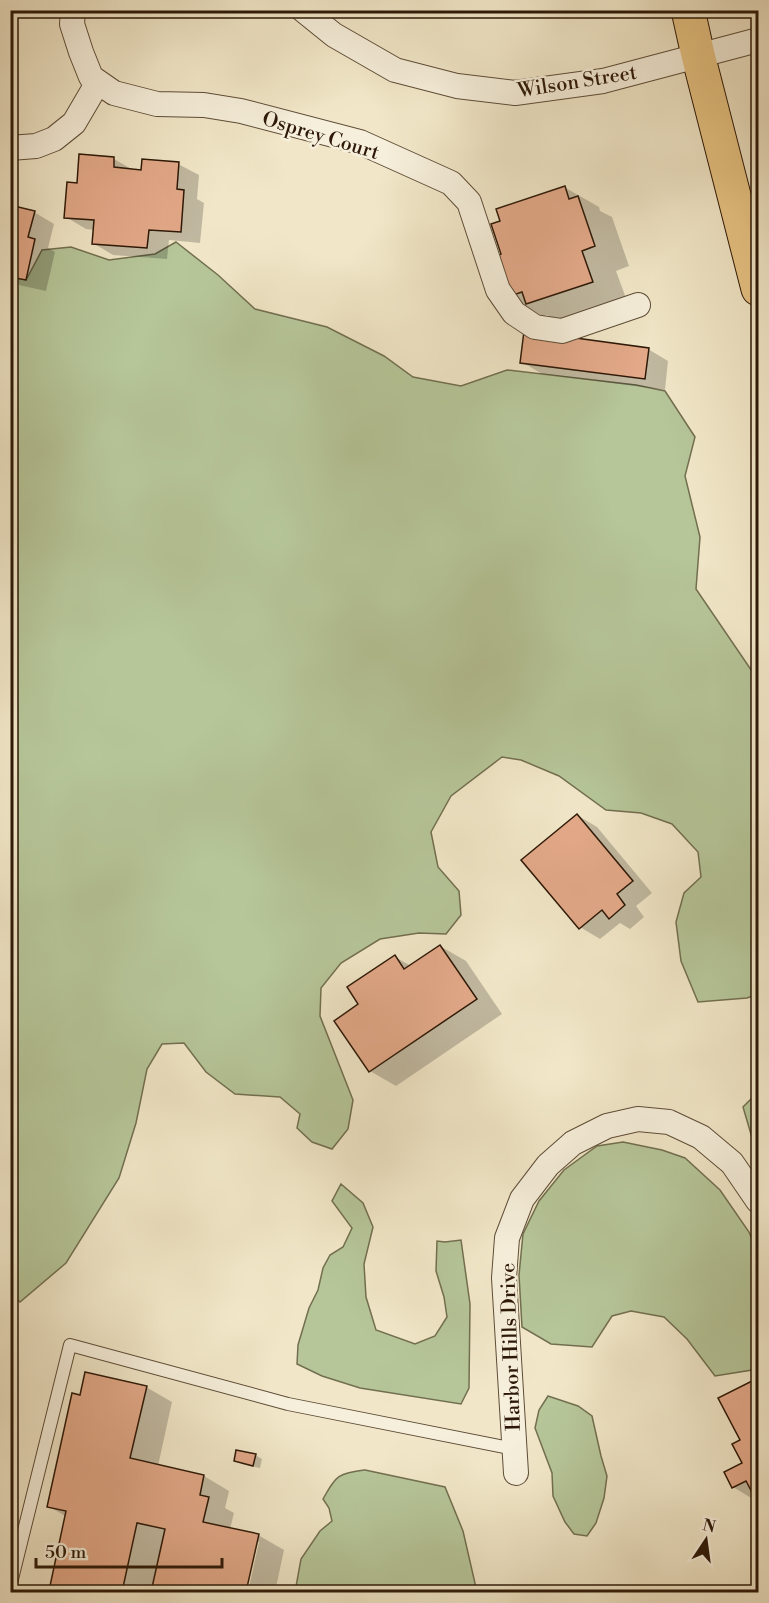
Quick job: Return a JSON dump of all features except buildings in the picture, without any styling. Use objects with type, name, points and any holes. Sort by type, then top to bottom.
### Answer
[{"type":"main road","points":[[688,10],[759,289]]},
{"type":"street","points":[[10,148],[36,146],[54,139],[74,123],[98,82],[91,77],[81,52],[72,24],[73,10]]},
{"type":"street","name":"Wilson Street","points":[[303,10],[334,34],[395,70],[458,86],[515,93],[603,81],[759,40]]},
{"type":"street","name":"Osprey Court","points":[[98,82],[114,93],[157,104],[204,105],[241,111],[360,142],[451,183],[469,202],[498,290],[513,313],[535,327],[562,331],[638,305]]},
{"type":"street","name":"Harbor Hills Drive","points":[[516,1473],[504,1278],[507,1238],[522,1199],[548,1165],[573,1143],[608,1126],[638,1119],[669,1122],[701,1137],[732,1163],[759,1201]]},
{"type":"lane","points":[[10,1587],[70,1345],[288,1404],[514,1449]]},
{"type":"green space","points":[[176,242],[218,275],[255,309],[327,327],[384,356],[413,377],[461,386],[507,370],[636,385],[665,391],[695,437],[685,476],[700,537],[696,589],[758,680],[758,994],[747,998],[698,1002],[681,961],[676,922],[684,893],[701,877],[698,852],[672,824],[641,813],[606,810],[559,776],[521,760],[502,757],[451,796],[431,832],[438,867],[459,891],[461,915],[446,934],[419,933],[380,939],[341,963],[321,988],[320,1016],[353,1100],[348,1129],[332,1149],[312,1142],[297,1128],[300,1114],[280,1097],[235,1094],[206,1072],[184,1043],[162,1044],[147,1069],[136,1123],[119,1178],[66,1263],[20,1302],[11,1294],[10,277],[26,280],[42,250],[71,247],[109,260],[155,254]]},
{"type":"green space","points":[[758,1092],[758,1151],[743,1107]]},
{"type":"green space","points":[[623,1142],[662,1150],[685,1158],[720,1190],[749,1232],[758,1253],[758,1369],[715,1376],[687,1339],[664,1317],[631,1311],[612,1316],[592,1347],[551,1344],[522,1327],[519,1275],[523,1234],[539,1201],[564,1170],[597,1146]]},
{"type":"green space","points":[[341,1184],[363,1203],[373,1227],[364,1264],[366,1297],[376,1330],[415,1344],[435,1336],[447,1317],[436,1271],[437,1241],[461,1240],[470,1304],[469,1388],[461,1404],[360,1388],[322,1376],[297,1364],[298,1345],[309,1308],[318,1290],[323,1268],[330,1255],[343,1247],[352,1228],[332,1201]]},
{"type":"green space","points":[[548,1396],[578,1406],[592,1416],[607,1476],[604,1498],[596,1523],[587,1536],[574,1534],[565,1522],[553,1496],[552,1473],[535,1428],[539,1410]]},
{"type":"green space","points":[[365,1470],[445,1487],[463,1531],[477,1592],[295,1592],[301,1559],[320,1531],[332,1521],[329,1508],[323,1499],[339,1477]]}]
